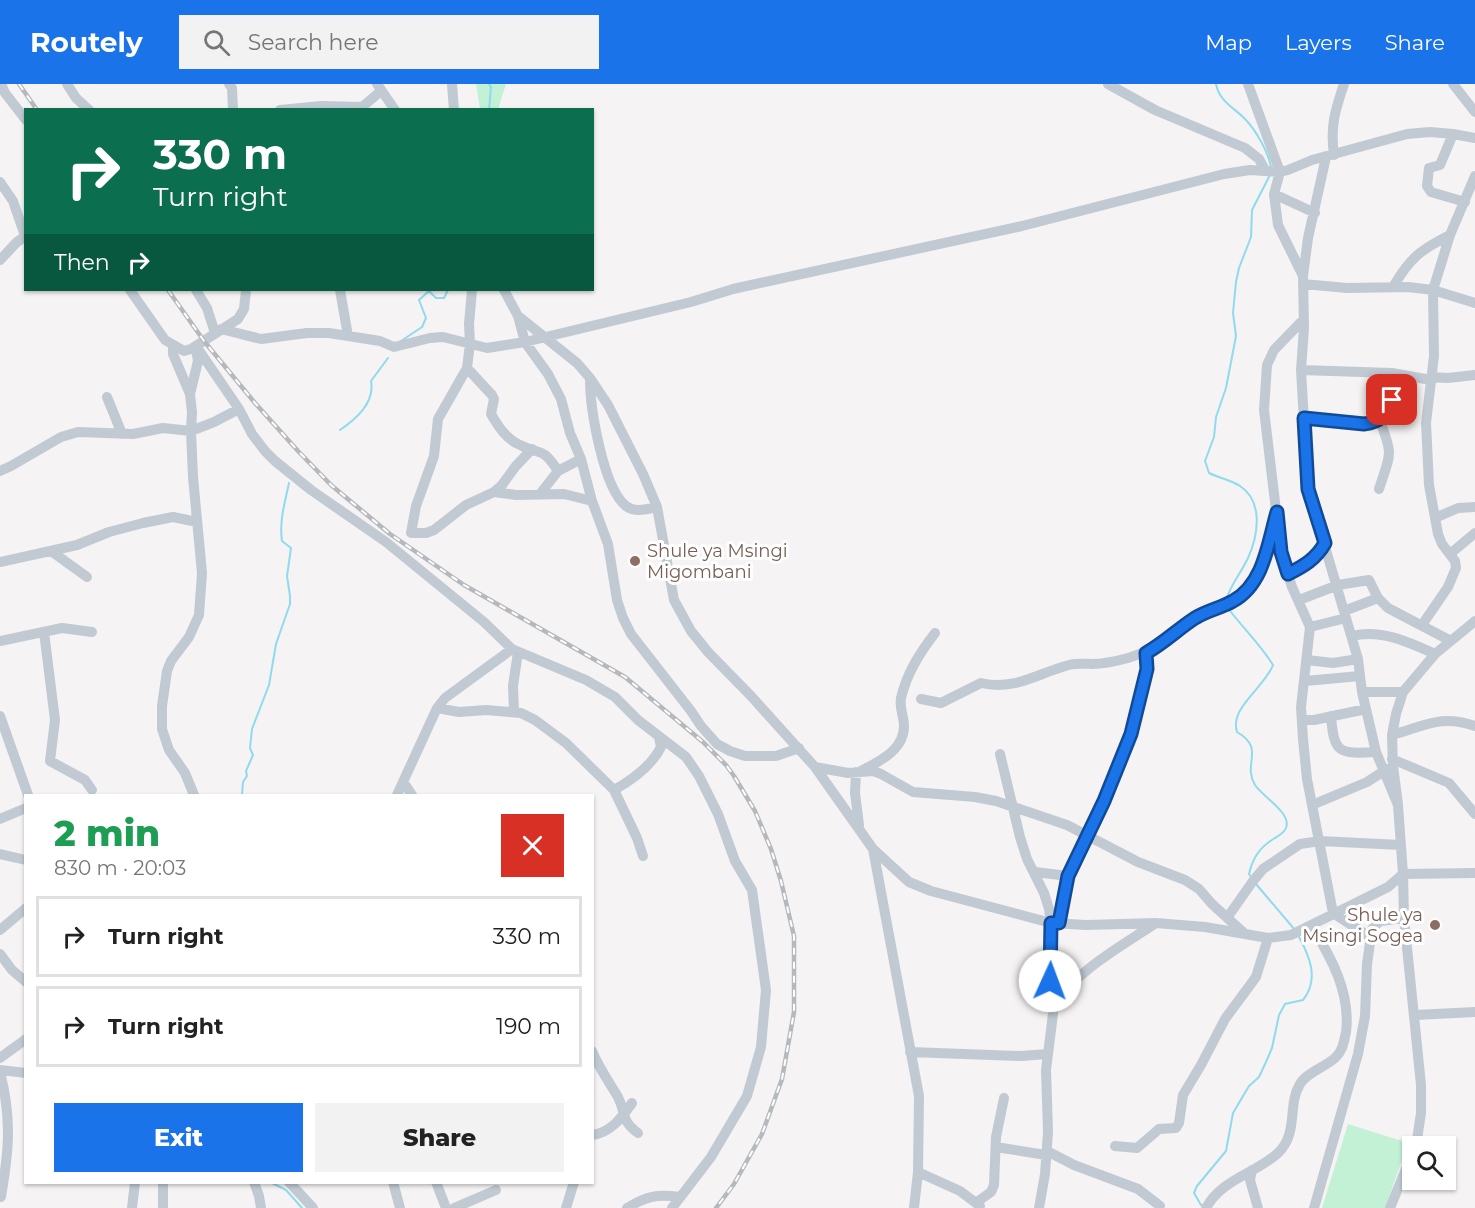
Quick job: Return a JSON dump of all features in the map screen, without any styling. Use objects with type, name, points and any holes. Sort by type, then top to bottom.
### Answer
[{"type":"street","points":[[0,84],[24,117]]},
{"type":"street","points":[[68,84],[76,98],[86,108]]},
{"type":"street","points":[[229,84],[233,108]]},
{"type":"street","points":[[453,84],[454,108]]},
{"type":"street","points":[[1108,84],[1155,110],[1245,147],[1259,159],[1265,170]]},
{"type":"street","points":[[1248,84],[1280,172],[1274,194],[1278,225],[1303,280]]},
{"type":"street","points":[[1344,84],[1333,115],[1330,156],[1308,238],[1303,280],[1304,319],[1301,370],[1308,489],[1358,659],[1362,692],[1376,752],[1389,765],[1449,783],[1475,813]]},
{"type":"street","points":[[1453,84],[1475,111]]},
{"type":"street","points":[[300,108],[321,106],[362,108],[379,87],[394,108]]},
{"type":"street","points":[[218,331],[261,339],[307,333],[329,333],[380,341],[394,347],[443,337],[486,348],[525,342],[733,290],[1022,226],[1236,171],[1280,172],[1407,134],[1430,132],[1475,138]]},
{"type":"street","points":[[1453,134],[1440,165],[1429,168],[1426,186],[1431,192],[1465,201]]},
{"type":"street","points":[[1422,625],[1456,568],[1450,554],[1442,544],[1430,485],[1426,423],[1434,356],[1433,290],[1450,235],[1475,176]]},
{"type":"street","points":[[0,182],[13,201],[24,233]]},
{"type":"street","points":[[1274,194],[1315,213]]},
{"type":"street","points":[[1393,287],[1414,257],[1450,235]]},
{"type":"street","points":[[1,256],[24,237]]},
{"type":"street","points":[[1303,280],[1370,289],[1393,287],[1433,290],[1475,303]]},
{"type":"street","points":[[132,291],[154,326],[173,346],[184,351],[196,346],[238,319],[244,309],[246,291]]},
{"type":"street","points":[[197,291],[218,331]]},
{"type":"street","points":[[340,291],[348,336]]},
{"type":"street","points":[[472,291],[467,368],[438,419],[434,456],[416,506],[411,532],[426,533],[434,530],[466,505],[494,492],[532,449]]},
{"type":"street","points":[[505,291],[518,316],[525,342],[556,387],[561,399],[592,501],[608,544],[617,600],[623,618],[646,655],[717,744],[746,756],[776,756],[800,748]]},
{"type":"street","points":[[518,316],[577,363],[590,378],[624,436],[657,507],[674,600],[691,631],[708,652],[800,748],[873,849],[909,882],[931,891],[1055,923],[1086,926],[1156,923],[1205,927],[1268,938],[1291,935],[1388,887],[1403,874],[1475,873]]},
{"type":"street","points":[[1304,319],[1274,350],[1267,365],[1264,410],[1281,552],[1310,627],[1302,720],[1307,779],[1333,913],[1370,937]]},
{"type":"street","points":[[173,346],[173,354],[190,394],[192,412],[190,431],[202,573],[199,615],[189,637],[171,661],[164,686],[162,729],[194,794]]},
{"type":"street","points":[[190,394],[198,361],[196,346]]},
{"type":"street","points":[[196,346],[239,409],[252,434],[276,461],[324,499],[386,542],[484,622],[515,651],[601,687],[686,758],[699,776],[718,814],[735,861],[752,890],[766,990],[761,1047],[747,1096],[711,1157],[672,1208]]},
{"type":"street","points":[[467,368],[492,395],[494,399],[491,414],[508,438],[518,445],[543,452],[558,471]]},
{"type":"street","points":[[1301,370],[1392,373],[1432,378],[1475,375]]},
{"type":"street","points":[[1304,418],[1364,424],[1380,420],[1387,413],[1395,393],[1392,373]]},
{"type":"street","points":[[590,378],[591,402],[600,450],[619,496],[626,506],[633,510],[657,507]]},
{"type":"street","points":[[107,398],[122,434]]},
{"type":"street","points":[[0,471],[61,437],[78,432],[122,434],[163,428],[190,431],[239,409]]},
{"type":"street","points":[[1379,489],[1390,454],[1380,420]]},
{"type":"street","points":[[540,494],[558,471],[581,459]]},
{"type":"street","points":[[494,492],[516,495],[564,494],[592,501]]},
{"type":"street","points":[[1435,518],[1458,508],[1475,507]]},
{"type":"street","points":[[921,699],[941,704],[981,683],[993,687],[1013,684],[1074,664],[1111,662],[1146,653],[1195,618],[1210,609],[1231,602],[1249,589],[1263,562],[1277,512]]},
{"type":"street","points":[[0,562],[88,542],[109,532],[143,523],[173,517],[197,522]]},
{"type":"street","points":[[1450,554],[1475,533]]},
{"type":"street","points":[[1288,574],[1310,562],[1319,554],[1325,543]]},
{"type":"street","points":[[51,551],[87,577]]},
{"type":"street","points":[[1299,600],[1338,585],[1369,580],[1378,598],[1388,608],[1451,640]]},
{"type":"street","points":[[1310,627],[1378,598]]},
{"type":"street","points":[[1418,1136],[1421,1113],[1415,1015],[1404,918],[1398,805],[1389,765],[1392,735],[1403,692],[1435,654],[1475,621]]},
{"type":"street","points":[[0,641],[62,628],[92,632]]},
{"type":"street","points":[[44,632],[55,720],[50,761],[85,780],[92,790]]},
{"type":"street","points":[[858,772],[887,757],[901,738],[904,728],[900,703],[908,675],[916,659],[935,633]]},
{"type":"street","points":[[1352,636],[1383,635],[1401,639],[1435,654]]},
{"type":"street","points":[[398,794],[422,736],[445,698],[515,651]]},
{"type":"street","points":[[514,712],[515,651]]},
{"type":"street","points":[[1039,1208],[1047,1153],[1049,1110],[1046,1076],[1052,1025],[1050,981],[1055,923],[1068,876],[1104,801],[1131,734],[1147,669],[1146,653]]},
{"type":"street","points":[[1307,660],[1333,663],[1358,659]]},
{"type":"street","points":[[1305,681],[1360,676]]},
{"type":"street","points":[[1362,692],[1403,692]]},
{"type":"street","points":[[437,708],[459,712],[486,710],[527,715],[566,743],[614,790],[643,856]]},
{"type":"street","points":[[1302,720],[1314,720],[1366,709]]},
{"type":"street","points":[[0,716],[28,794]]},
{"type":"street","points":[[1330,716],[1332,734],[1338,748],[1342,751],[1359,753],[1376,752]]},
{"type":"street","points":[[1392,735],[1443,720],[1455,720],[1475,726]]},
{"type":"street","points":[[614,790],[637,775],[655,756],[661,747],[659,737]]},
{"type":"street","points":[[1000,754],[1027,859],[1035,872],[1055,923]]},
{"type":"street","points":[[1312,805],[1352,789],[1389,765]]},
{"type":"street","points":[[815,767],[881,774],[913,792],[975,797],[1067,825],[1138,862],[1185,880],[1199,889],[1246,934]]},
{"type":"street","points":[[858,772],[855,793],[859,829]]},
{"type":"street","points":[[404,783],[411,794]]},
{"type":"street","points":[[0,819],[24,809]]},
{"type":"street","points":[[1227,918],[1263,869],[1300,844],[1320,841],[1401,845]]},
{"type":"street","points":[[873,849],[919,1096],[918,1172],[914,1208]]},
{"type":"street","points":[[0,854],[24,860]]},
{"type":"street","points":[[1035,872],[1068,876]]},
{"type":"street","points":[[0,930],[24,911]]},
{"type":"street","points":[[1314,1208],[1358,1054],[1365,1016],[1370,937],[1376,924],[1404,918]]},
{"type":"street","points":[[1052,1007],[1068,986],[1116,949],[1156,923]]},
{"type":"street","points":[[1206,1208],[1213,1197],[1224,1187],[1278,1153],[1291,1132],[1299,1085],[1305,1078],[1336,1056],[1345,1040],[1346,1000],[1331,960],[1311,925]]},
{"type":"street","points":[[1115,1146],[1137,1148],[1159,1129],[1176,1128],[1179,1123],[1183,1095],[1225,1019],[1256,977],[1268,938]]},
{"type":"street","points":[[0,954],[24,980]]},
{"type":"street","points":[[1415,1015],[1475,1012]]},
{"type":"street","points":[[0,1058],[24,1040]]},
{"type":"street","points":[[910,1052],[1011,1056],[1048,1054]]},
{"type":"street","points":[[594,1056],[618,1098],[628,1126],[638,1133]]},
{"type":"street","points":[[6,1208],[0,1197],[8,1154],[9,1127],[6,1094],[0,1071],[24,1073]]},
{"type":"street","points":[[918,1172],[960,1191],[980,1205],[994,1185],[999,1118],[1004,1098]]},
{"type":"street","points":[[594,1135],[610,1129],[632,1103]]},
{"type":"street","points":[[996,1147],[1047,1153],[1138,1189],[1160,1206]]},
{"type":"street","points":[[1252,1170],[1250,1180],[1258,1208]]},
{"type":"street","points":[[1390,1208],[1402,1179]]},
{"type":"street","points":[[132,1208],[135,1184]]},
{"type":"street","points":[[163,1184],[163,1208]]},
{"type":"street","points":[[255,1184],[260,1196],[261,1208]]},
{"type":"street","points":[[291,1184],[313,1208]]},
{"type":"street","points":[[394,1184],[400,1208]]},
{"type":"street","points":[[437,1184],[446,1208]]},
{"type":"street","points":[[566,1208],[573,1184]]},
{"type":"street","points":[[454,1208],[496,1190]]},
{"type":"street","points":[[627,1208],[650,1196],[680,1197]]},
{"type":"green space","points":[[476,84],[506,84],[498,108],[480,108]]},
{"type":"green space","points":[[1348,1124],[1402,1141],[1402,1160],[1385,1208],[1322,1208]]},
{"type":"waterway","points":[[489,84],[491,87],[489,108]]},
{"type":"waterway","points":[[1216,84],[1224,100],[1254,130],[1265,149],[1271,167]]},
{"type":"waterway","points":[[1226,600],[1252,549],[1256,530],[1256,510],[1248,493],[1240,486],[1209,473],[1205,461],[1214,437],[1216,417],[1226,388],[1236,336],[1233,313],[1236,282],[1251,237],[1252,210],[1270,175]]},
{"type":"waterway","points":[[401,341],[422,327],[426,318],[419,300],[429,291]]},
{"type":"waterway","points":[[429,291],[436,298],[444,298],[448,291]]},
{"type":"waterway","points":[[340,430],[363,410],[370,396],[371,381],[388,358]]},
{"type":"waterway","points":[[242,794],[243,782],[247,776],[246,771],[253,755],[250,748],[252,729],[269,685],[276,644],[290,604],[287,576],[291,548],[282,541],[281,534],[289,483]]},
{"type":"waterway","points":[[1227,607],[1273,665],[1243,706],[1236,723],[1237,732],[1246,738],[1252,750],[1251,770],[1255,785],[1281,811],[1287,822],[1283,833],[1265,845],[1258,853],[1249,874],[1251,877]]},
{"type":"waterway","points":[[1256,884],[1295,930]]},
{"type":"waterway","points":[[1204,1205],[1201,1205],[1194,1193],[1197,1186],[1226,1151],[1233,1113],[1249,1086],[1259,1077],[1272,1048],[1279,1015],[1285,1004],[1303,1000],[1311,984],[1309,959],[1298,935]]},
{"type":"waterway","points":[[274,1184],[286,1190],[302,1208]]},
{"type":"railway","points":[[19,84],[36,108]]},
{"type":"railway","points":[[169,291],[204,341],[255,403],[331,485],[390,534],[464,585],[625,677],[703,742],[726,765],[755,811],[781,881],[794,936],[794,1012],[782,1079],[762,1134],[734,1184],[716,1208]]},
{"type":"place","name":"Shule ya Msingi Migombani","points":[[635,561]]},
{"type":"place","name":"Shule ya Msingi Sogea","points":[[1435,925]]},
{"type":"route","points":[[1050,981],[1051,923],[1059,923],[1068,876],[1104,801],[1131,734],[1147,669],[1146,653],[1195,618],[1210,609],[1231,602],[1249,589],[1263,562],[1277,512],[1281,552],[1288,574],[1310,562],[1319,554],[1325,543],[1308,489],[1304,418],[1373,423],[1384,417],[1392,400]]}]
